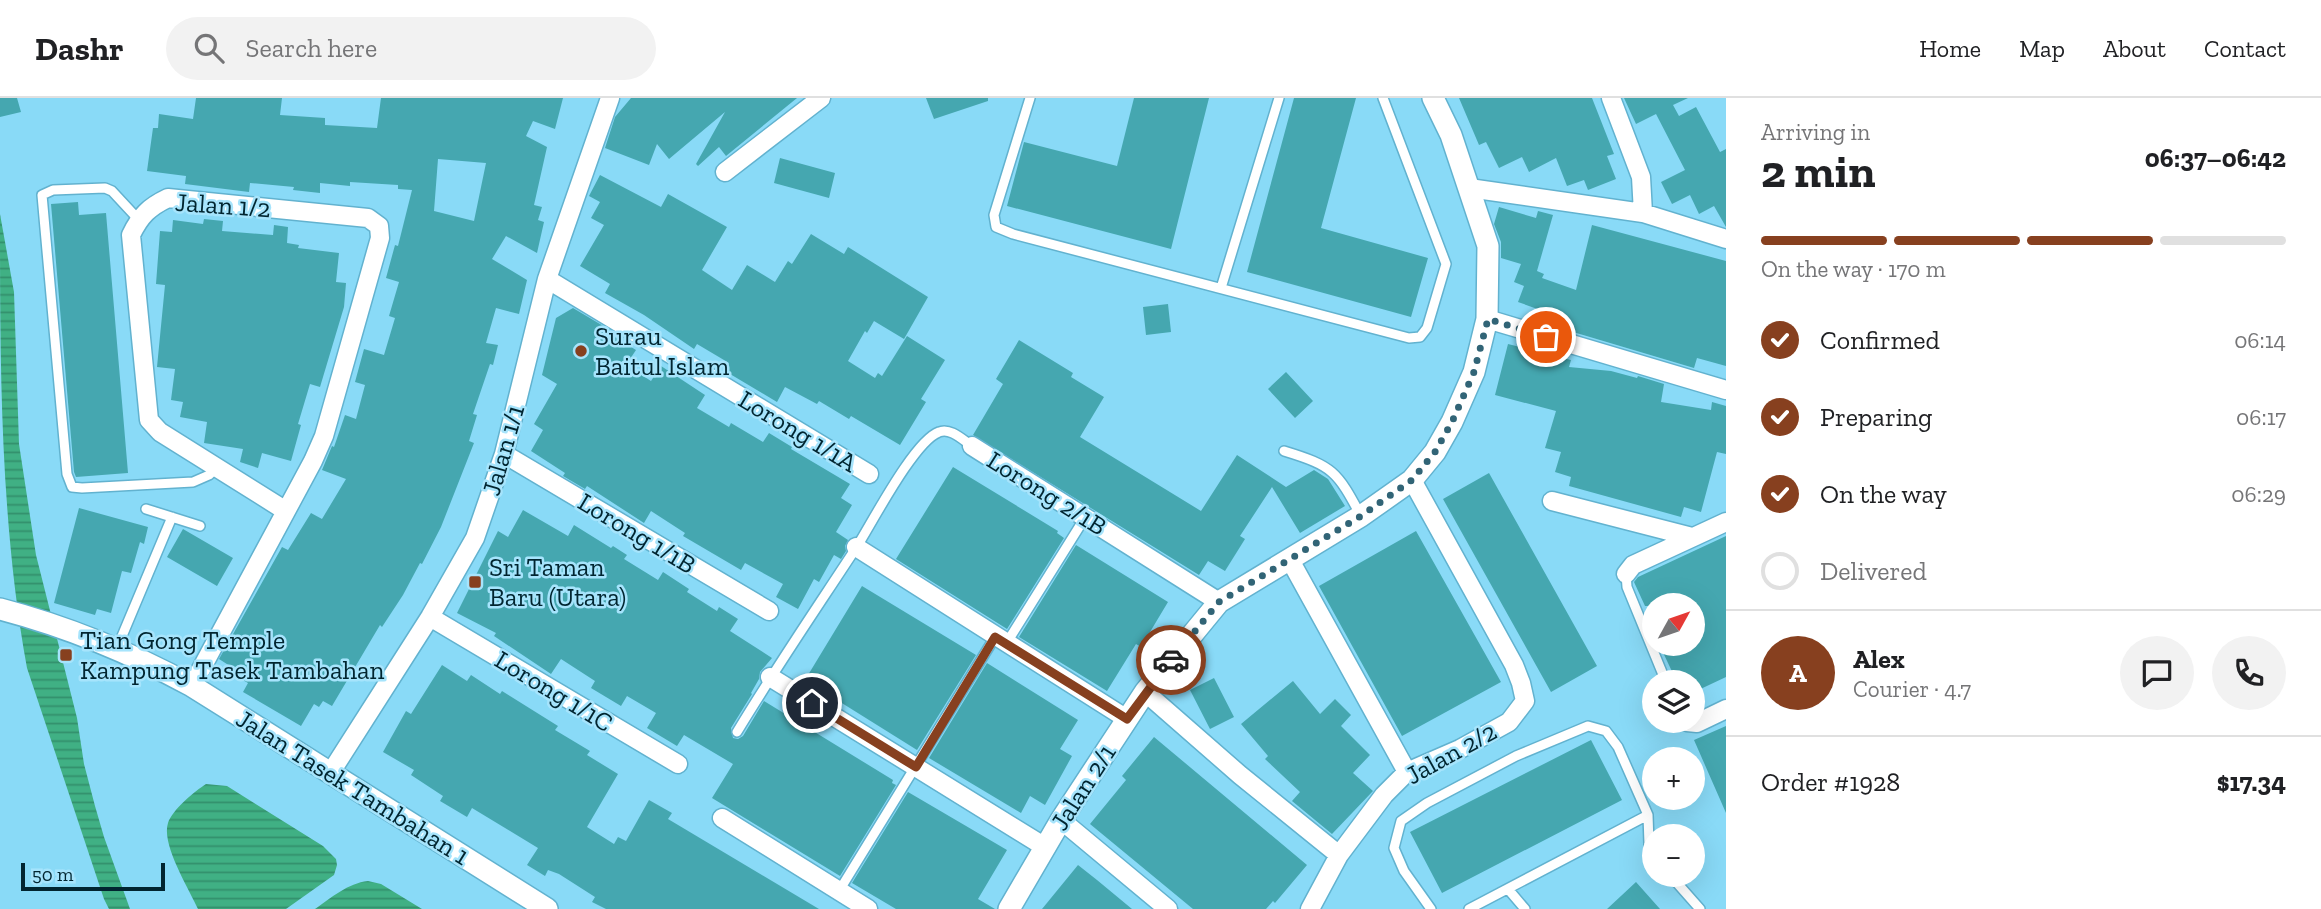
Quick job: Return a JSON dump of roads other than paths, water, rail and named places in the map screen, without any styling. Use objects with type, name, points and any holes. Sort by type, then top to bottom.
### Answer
[{"type":"street","name":"Jalan 1/1","points":[[331,772],[430,617],[475,538],[504,454],[547,279],[610,98]]},
{"type":"street","points":[[725,172],[821,98]]},
{"type":"street","name":"Jalan 2/1","points":[[1009,909],[1061,820],[1145,692],[1219,602],[1361,516],[1412,480],[1435,452],[1452,422],[1474,372],[1488,319],[1488,246],[1451,135],[1433,98]]},
{"type":"street","points":[[1611,98],[1641,177],[1643,213]]},
{"type":"street","points":[[1469,188],[1643,213],[1726,239]]},
{"type":"street","name":"Jalan 1/2","points":[[192,686],[286,510],[324,436],[380,238],[379,226],[369,218],[168,198],[152,205],[138,219],[131,235],[149,420],[160,432],[286,510]]},
{"type":"street","name":"Lorong 1/1A","points":[[547,279],[869,474]]},
{"type":"street","points":[[1488,319],[1726,390]]},
{"type":"street","name":"Lorong 2/1B","points":[[972,446],[1219,602]]},
{"type":"street","name":"Lorong 1/1B","points":[[504,454],[769,611]]},
{"type":"street","name":"Jalan 2/2","points":[[1310,909],[1339,855],[1384,795],[1407,772],[1460,749],[1509,722],[1525,701],[1514,665],[1412,480]]},
{"type":"street","points":[[1552,501],[1692,537]]},
{"type":"street","points":[[1626,573],[1633,565],[1726,522]]},
{"type":"street","points":[[856,547],[1127,719]]},
{"type":"street","points":[[1290,560],[1407,772]]},
{"type":"street","name":"Jalan Tasek Tambahan 1","points":[[6,611],[73,630],[142,659],[192,686],[547,909]]},
{"type":"street","name":"Lorong 1/1C","points":[[430,617],[678,764]]},
{"type":"street","points":[[770,677],[1045,847]]},
{"type":"street","points":[[1145,692],[1240,775],[1339,855]]},
{"type":"street","points":[[1705,720],[1726,709]]},
{"type":"street","points":[[722,818],[868,909]]},
{"type":"street","points":[[1061,820],[1168,909]]},
{"type":"lane","points":[[1030,98],[993,215],[996,228],[1409,338],[1420,337],[1427,328],[1446,264],[1383,98]]},
{"type":"lane","points":[[1221,288],[1279,98]]},
{"type":"lane","points":[[138,219],[112,191],[105,188],[53,190],[42,195],[67,474],[72,487],[82,488],[193,482],[209,475],[216,468]]},
{"type":"lane","name":"Lorong 2/1B","points":[[856,547],[912,459],[927,441],[939,432],[953,433],[972,446]]},
{"type":"lane","points":[[1284,451],[1318,461],[1332,471],[1346,488],[1361,516]]},
{"type":"lane","points":[[146,509],[200,526]]},
{"type":"lane","points":[[839,891],[916,767],[1086,516]]},
{"type":"lane","points":[[117,648],[172,517]]},
{"type":"lane","points":[[737,732],[856,547]]},
{"type":"lane","points":[[1626,573],[1627,587],[1661,670]]},
{"type":"lane","points":[[1431,909],[1404,871],[1394,848],[1401,821],[1427,803],[1516,756],[1588,726],[1606,732],[1618,747],[1648,815],[1648,824]]},
{"type":"lane","points":[[1469,909],[1648,815]]},
{"type":"lane","points":[[1681,887],[1700,909]]},
{"type":"lane","points":[[1508,889],[1525,909]]},
{"type":"place","name":"Surau Baitul Islam","points":[[581,351]]},
{"type":"place","name":"Sri Taman Baru (Utara)","points":[[475,582]]},
{"type":"place","name":"Tian Gong Temple Kampung Tasek Tambahan","points":[[66,655]]}]
